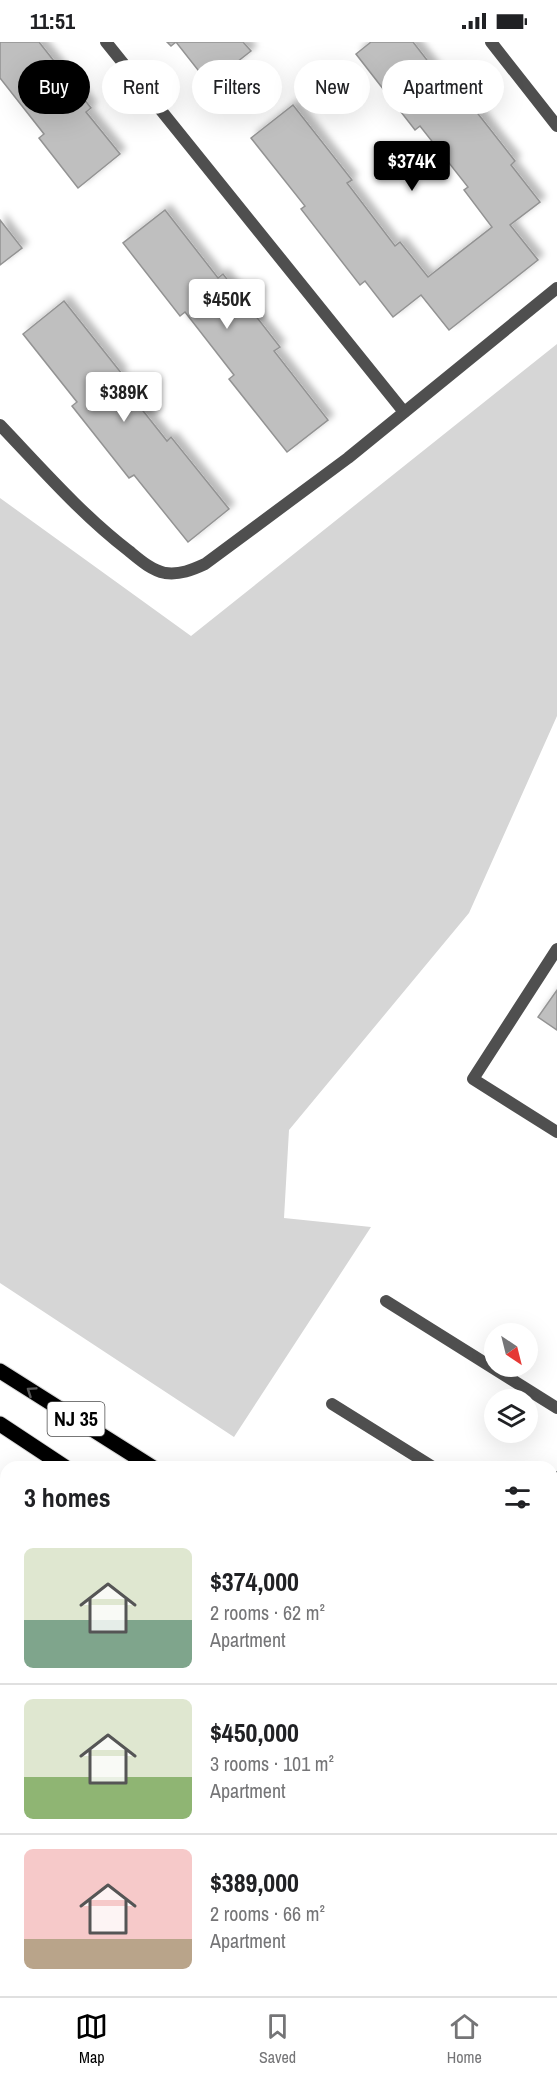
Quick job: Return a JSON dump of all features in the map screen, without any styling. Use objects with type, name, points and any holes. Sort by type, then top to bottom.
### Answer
[{"type":"main road","name":"NJ 35","points":[[0,1371],[142,1461]]},
{"type":"main road","name":"NJ 35","points":[[0,1424],[56,1461]]},
{"type":"lane","points":[[106,42],[404,412]]},
{"type":"lane","points":[[491,42],[557,126]]},
{"type":"lane","points":[[0,425],[110,537],[149,567],[164,573],[186,573],[205,564],[348,458],[557,288]]},
{"type":"lane","points":[[557,949],[473,1079],[557,1132]]},
{"type":"lane","points":[[386,1301],[557,1408]]},
{"type":"lane","points":[[332,1404],[423,1461]]},
{"type":"shaded area","points":[[557,344],[557,716],[469,913],[289,1130],[284,1218],[371,1227],[234,1437],[0,1283],[0,498],[191,636]]},
{"type":"building","points":[[0,42],[39,42],[53,60],[18,60],[18,101],[0,78]]},
{"type":"building","points":[[176,42],[243,42],[251,51],[240,60],[192,60],[192,62]]},
{"type":"building","points":[[371,42],[413,42],[427,60],[382,60],[382,87],[370,72],[370,60],[361,60],[356,54]]},
{"type":"building","points":[[293,105],[294,114],[300,114],[352,180],[347,183],[395,246],[400,242],[428,277],[492,227],[464,190],[468,187],[420,126],[415,130],[403,114],[478,114],[515,161],[511,165],[540,202],[510,225],[538,260],[449,330],[421,295],[393,317],[365,281],[360,285],[301,209],[305,206],[251,138]]},
{"type":"building","points":[[28,114],[88,114],[120,154],[78,188],[39,138],[44,134]]},
{"type":"building","points":[[165,210],[218,278],[223,274],[280,347],[274,351],[328,420],[287,452],[229,379],[234,375],[185,312],[180,316],[123,243]]},
{"type":"building","points":[[0,220],[22,248],[0,265]]},
{"type":"building","points":[[64,301],[122,374],[117,378],[167,441],[171,437],[229,509],[188,542],[134,475],[129,478],[72,406],[77,402],[23,334]]},
{"type":"building","points":[[557,990],[557,1030],[538,1017]]}]
